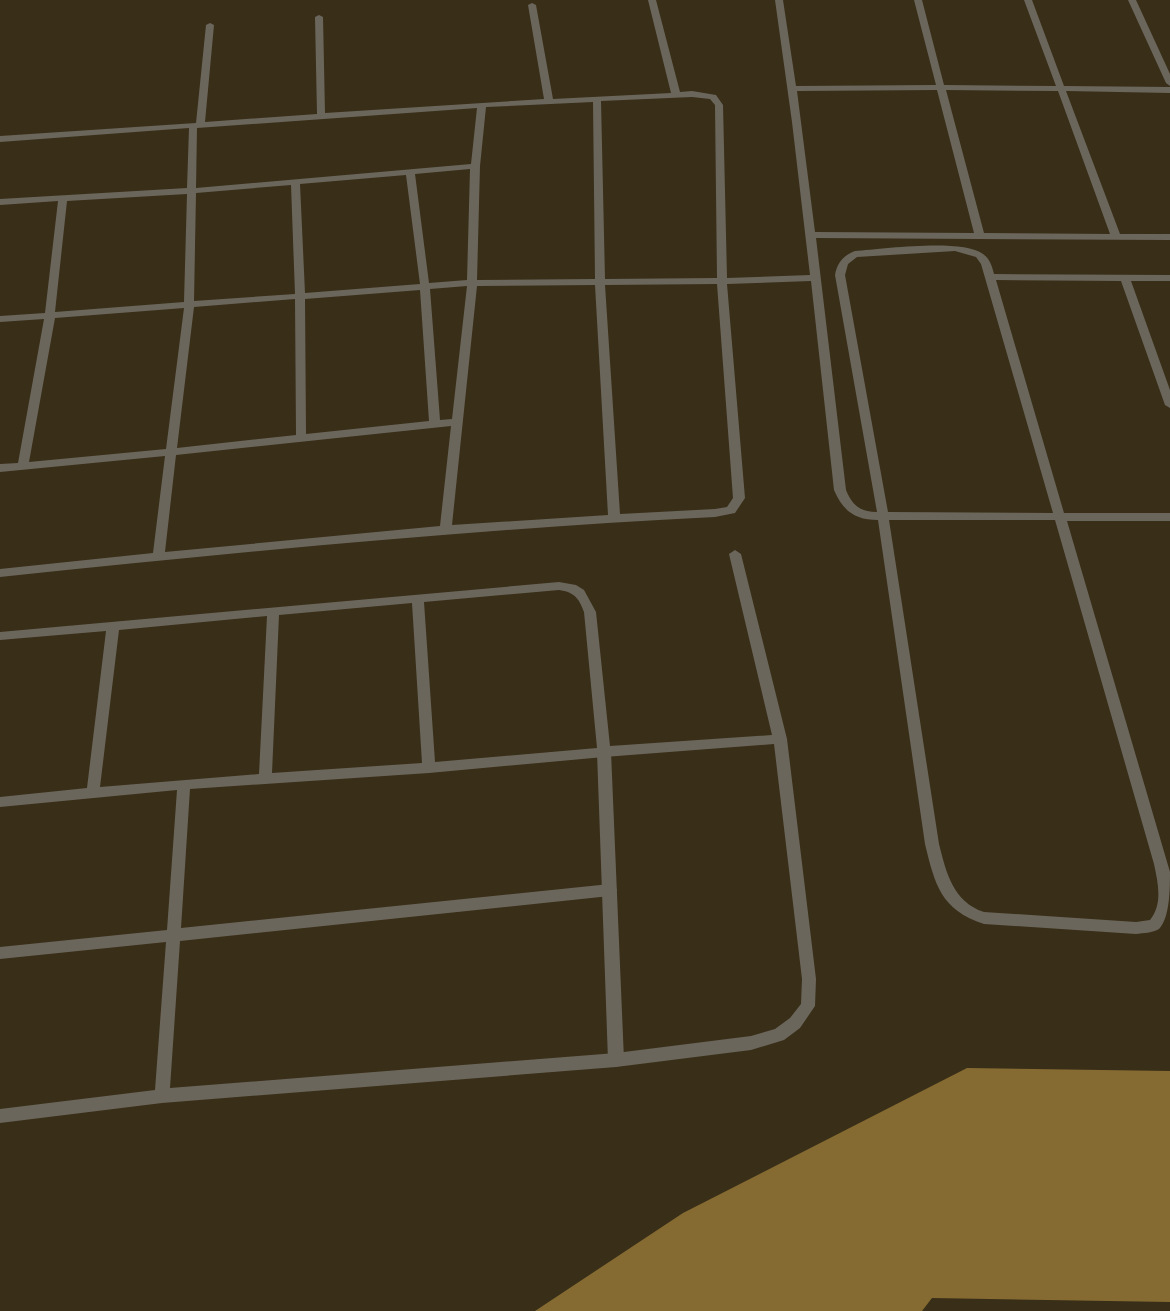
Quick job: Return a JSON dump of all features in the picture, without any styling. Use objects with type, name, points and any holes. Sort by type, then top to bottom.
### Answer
[{"type":"street","points":[[652,0],[676,95]]},
{"type":"street","points":[[779,0],[812,235],[814,278],[840,490],[846,504],[858,514],[883,516],[1170,517]]},
{"type":"street","points":[[918,0],[980,236]]},
{"type":"street","points":[[1028,0],[1116,236]]},
{"type":"street","points":[[1132,0],[1170,83]]},
{"type":"street","points":[[532,4],[549,102]]},
{"type":"street","points":[[319,17],[320,117]]},
{"type":"street","points":[[158,557],[189,306],[191,191],[196,125],[210,25]]},
{"type":"street","points":[[793,89],[1170,90]]},
{"type":"street","points":[[0,139],[482,105],[692,94],[713,97],[720,105],[722,282],[739,498],[731,510],[715,513],[614,517],[446,529],[0,573]]},
{"type":"street","points":[[597,100],[600,282],[614,517]]},
{"type":"street","points":[[446,529],[472,283],[475,166],[482,105]]},
{"type":"street","points":[[0,202],[191,191],[475,166]]},
{"type":"street","points":[[410,171],[425,287],[435,425]]},
{"type":"street","points":[[295,182],[300,297],[301,439]]},
{"type":"street","points":[[23,466],[50,316],[62,198]]},
{"type":"street","points":[[812,235],[1170,237]]},
{"type":"street","points":[[955,248],[979,256],[986,263],[1059,517],[1166,865],[1169,899],[1164,914],[1155,924],[1136,928],[984,918],[966,911],[948,893],[939,874],[932,844],[883,516],[840,267],[845,260],[855,254],[955,248]]},
{"type":"street","points":[[989,277],[1170,278]]},
{"type":"street","points":[[0,319],[472,283],[722,282],[814,278]]},
{"type":"street","points":[[1125,278],[1170,405]]},
{"type":"street","points":[[0,468],[457,422]]},
{"type":"street","points":[[0,1116],[162,1096],[616,1060],[751,1044],[779,1035],[795,1023],[808,1006],[809,979],[780,740],[735,554]]},
{"type":"street","points":[[0,636],[559,586],[569,587],[580,592],[585,598],[590,612],[604,752],[616,1060]]},
{"type":"street","points":[[418,600],[429,768]]},
{"type":"street","points":[[264,778],[272,613]]},
{"type":"street","points":[[93,793],[113,627]]},
{"type":"street","points":[[0,802],[184,784],[429,768],[604,752],[780,740]]},
{"type":"street","points":[[162,1096],[184,784]]},
{"type":"street","points":[[0,953],[610,890]]},
{"type":"shaded area","points":[[967,1068],[1170,1071],[1170,1302],[932,1298],[922,1311],[535,1311],[683,1213]]}]
